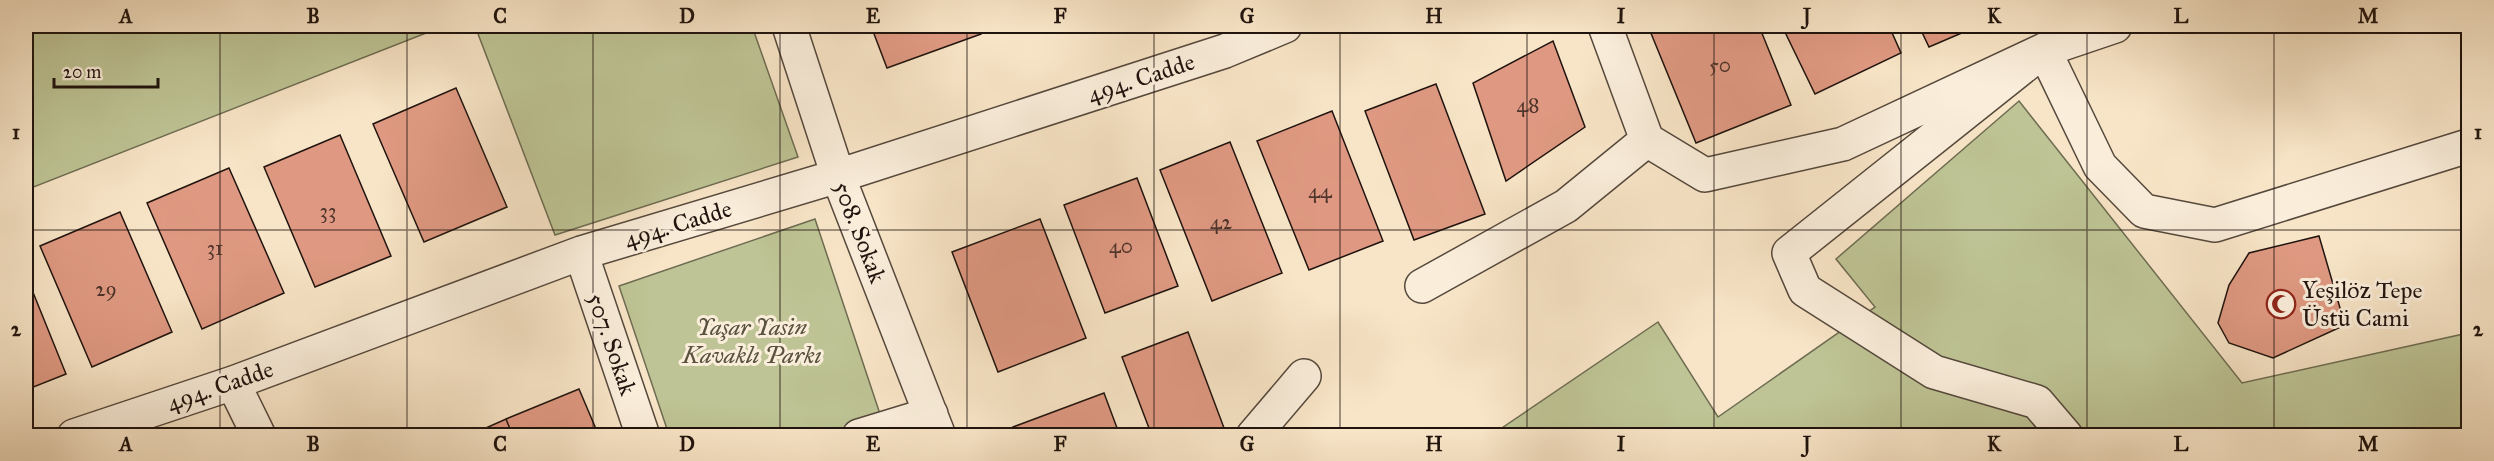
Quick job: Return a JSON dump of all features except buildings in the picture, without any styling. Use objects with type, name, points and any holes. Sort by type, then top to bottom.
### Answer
[{"type":"street","name":"508. Sokak","points":[[789,26],[838,176],[935,425]]},
{"type":"street","name":"494. Cadde","points":[[74,435],[233,383],[581,253],[838,176],[1225,51],[1286,26]]},
{"type":"street","points":[[1605,26],[1647,140],[1705,175],[1843,144],[2044,50],[2115,26]]},
{"type":"street","points":[[2044,50],[2100,166],[2144,211],[2215,225],[2469,146]]},
{"type":"street","points":[[2044,50],[1789,253],[1805,290],[1813,296],[1934,372],[2037,402],[2066,435]]},
{"type":"street","points":[[1422,286],[1566,206],[1647,140]]},
{"type":"street","name":"507. Sokak","points":[[581,253],[643,435]]},
{"type":"street","points":[[1253,435],[1304,376]]},
{"type":"street","points":[[233,383],[259,435]]},
{"type":"street","points":[[859,435],[935,425]]},
{"type":"green space","points":[[40,26],[444,26],[26,190],[26,32]]},
{"type":"green space","points":[[475,26],[752,26],[798,157],[555,235]]},
{"type":"green space","points":[[2019,101],[2242,383],[2468,333],[2468,435],[1493,434],[1658,322],[1718,417],[1875,307],[1836,259]]},
{"type":"green space","name":"Yaşar Yasin Kavaklı Parkı","points":[[815,219],[887,435],[669,435],[619,286]]},
{"type":"place","name":"Yeşilöz Tepe Üstü Cami","points":[[2281,304]]}]
